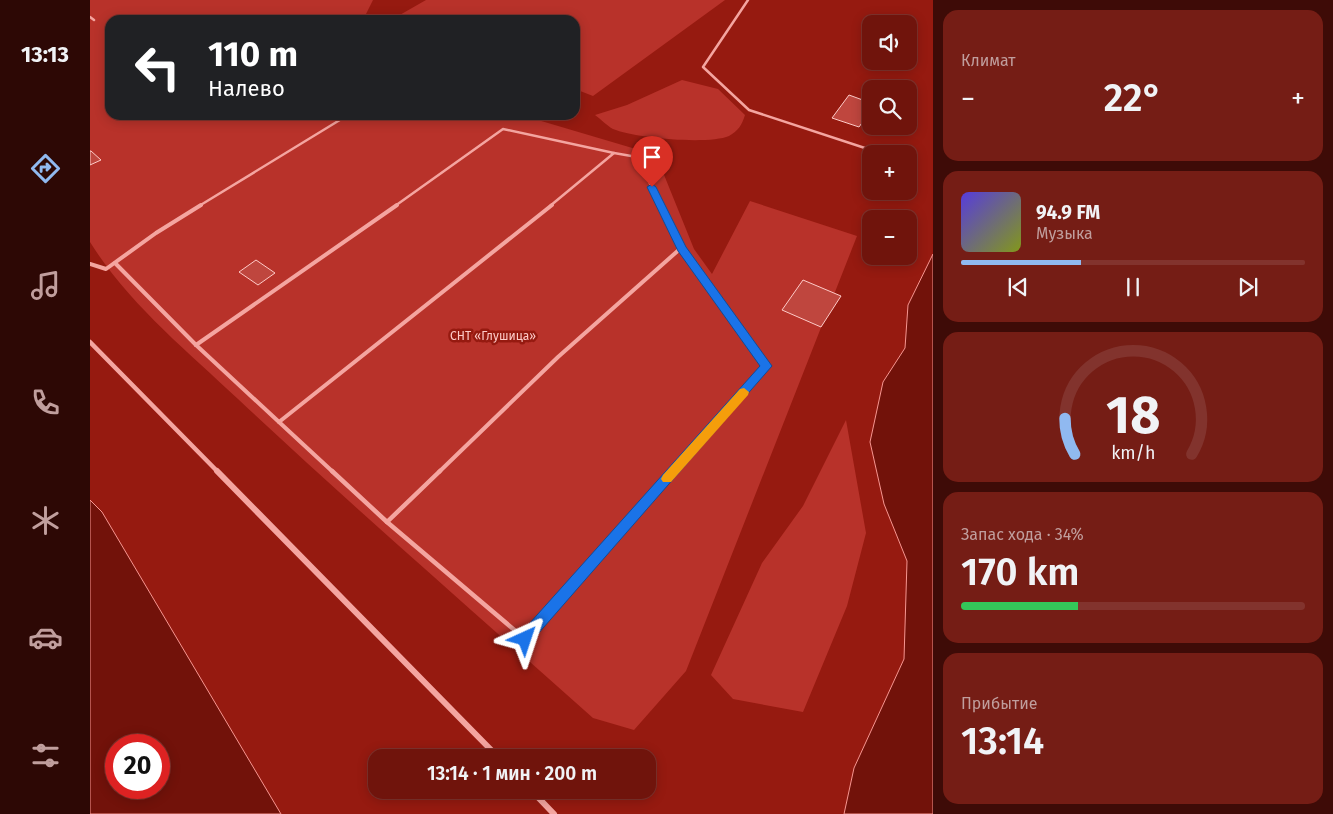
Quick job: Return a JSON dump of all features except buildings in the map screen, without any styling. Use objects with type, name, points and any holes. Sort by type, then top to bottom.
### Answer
[{"type":"street","points":[[90,342],[490,749]]},
{"type":"street","points":[[540,799],[554,814]]},
{"type":"lane","points":[[748,0],[703,67],[749,110],[862,147]]},
{"type":"lane","points":[[90,17],[94,20]]},
{"type":"lane","points":[[90,264],[106,269],[156,233],[340,120]]},
{"type":"lane","points":[[115,263],[196,345],[387,522],[525,639],[767,366],[681,248],[637,157],[503,129],[320,260],[196,345]]},
{"type":"lane","points":[[278,422],[587,178],[614,153]]},
{"type":"lane","points":[[387,522],[558,357],[681,248]]},
{"type":"green space","name":"СНТ «Глушица»","points":[[90,0],[373,0],[366,15],[105,15],[105,120],[538,120],[656,155],[694,249],[712,274],[750,201],[857,236],[686,671],[634,730],[593,718],[370,520],[178,344],[140,306],[105,264],[90,242]]},
{"type":"green space","points":[[426,0],[725,0],[593,96],[580,91],[580,15],[400,15]]},
{"type":"green space","points":[[682,80],[718,89],[745,115],[737,130],[729,136],[719,139],[653,138],[613,129],[595,115],[627,105]]},
{"type":"green space","points":[[846,420],[866,533],[847,606],[803,712],[733,699],[711,675],[762,563],[803,506]]},
{"type":"shaded area","points":[[933,254],[933,814],[844,814],[854,768],[904,659],[907,561],[884,504],[870,442],[883,382],[905,348],[908,305]]},
{"type":"shaded area","points":[[90,500],[102,512],[281,814],[90,814]]},
{"type":"slow traffic","points":[[667,479],[744,392]]},
{"type":"route","points":[[525,639],[767,366],[681,248],[652,187]]}]
